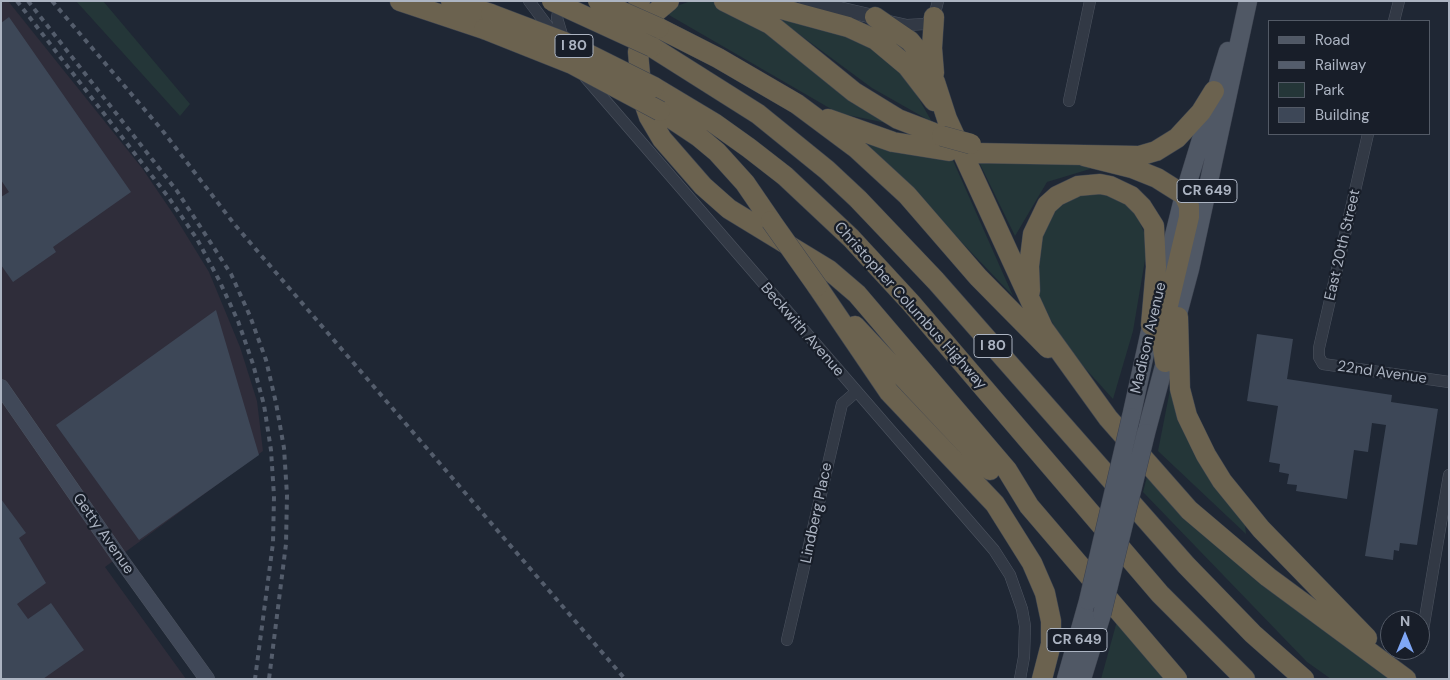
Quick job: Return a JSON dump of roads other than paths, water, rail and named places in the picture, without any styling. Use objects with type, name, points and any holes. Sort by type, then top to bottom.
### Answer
[{"type":"highway","points":[[400,1],[488,22],[660,111],[693,132],[717,152],[745,184],[889,392],[994,504],[1032,563],[1045,593],[1051,621],[1051,644],[1042,679]]},
{"type":"highway","name":"Christopher Columbus Highway","points":[[451,1],[488,22],[562,41],[654,87],[714,123],[785,176],[851,238],[935,330],[1154,587],[1245,679]]},
{"type":"highway","name":"I 80","points":[[552,1],[652,47],[758,114],[820,164],[858,198],[936,281],[1192,572],[1253,634],[1304,679]]},
{"type":"highway","points":[[598,1],[659,28],[718,58],[797,104],[856,148],[882,170],[1015,317],[1073,372]]},
{"type":"highway","points":[[662,139],[651,123],[642,98],[638,52],[641,37],[651,16],[669,1]]},
{"type":"highway","points":[[724,1],[770,24],[854,92],[898,119],[946,135],[973,148],[1084,156],[1139,156],[1156,151],[1185,130],[1214,91]]},
{"type":"highway","points":[[752,1],[848,27],[876,40],[907,66],[946,135],[1030,296],[1042,328],[1108,418],[1189,510],[1268,577],[1407,679]]},
{"type":"highway","points":[[635,5],[628,28],[624,61],[627,90],[633,106],[641,118],[703,186],[729,209],[829,270],[857,294],[1007,470],[1029,506]]},
{"type":"highway","points":[[936,9],[932,48],[935,82],[946,135]]},
{"type":"highway","points":[[875,17],[910,42],[923,57],[935,82]]},
{"type":"highway","points":[[797,104],[852,128],[893,142],[946,135]]},
{"type":"highway","points":[[1084,156],[1149,175],[1175,188],[1184,195],[1189,206],[1189,217],[1161,335],[1166,362]]},
{"type":"highway","points":[[1030,296],[1029,266],[1033,234],[1036,224],[1047,205],[1057,196],[1078,186],[1100,184],[1110,186],[1131,196],[1146,211],[1154,226],[1156,267],[1151,325]]},
{"type":"highway","points":[[817,286],[999,479],[1029,506],[1177,679]]},
{"type":"highway","points":[[1178,317],[1179,377],[1187,416],[1199,442],[1222,480],[1262,529],[1407,679]]},
{"type":"main road","name":"Madison Avenue","points":[[1066,679],[1088,601],[1151,325],[1184,195],[1214,91],[1246,1]]},
{"type":"main road","name":"Madison Avenue","points":[[1082,679],[1102,614],[1146,433],[1178,317],[1246,1]]},
{"type":"main road","name":"Getty Avenue","points":[[1,387],[119,557],[207,679]]},
{"type":"main road","points":[[1090,679],[1102,614]]},
{"type":"street","name":"Beckwith Avenue","points":[[529,1],[587,79],[1003,563],[1017,592],[1025,626],[1024,657],[1020,679]]},
{"type":"street","points":[[560,1],[557,18],[568,53]]},
{"type":"street","points":[[806,1],[918,25],[936,9]]},
{"type":"street","points":[[1069,101],[1090,1]]},
{"type":"street","points":[[1394,20],[1399,1]]},
{"type":"street","name":"East 20th Street","points":[[1319,357],[1319,348],[1368,135]]},
{"type":"street","name":"22nd Avenue","points":[[1319,357],[1323,364],[1449,382]]},
{"type":"street","name":"Lindberg Place","points":[[788,640],[842,404],[856,392]]},
{"type":"street","points":[[1426,610],[1449,475]]},
{"type":"railway","points":[[17,1],[169,198],[197,239],[238,321],[253,364],[264,405],[271,450],[274,496],[273,543],[255,679]]},
{"type":"railway","points":[[28,1],[177,191],[231,274],[250,316],[266,360],[284,448],[287,495],[286,544],[269,679]]},
{"type":"railway","points":[[52,1],[162,130],[235,225],[625,679]]}]
